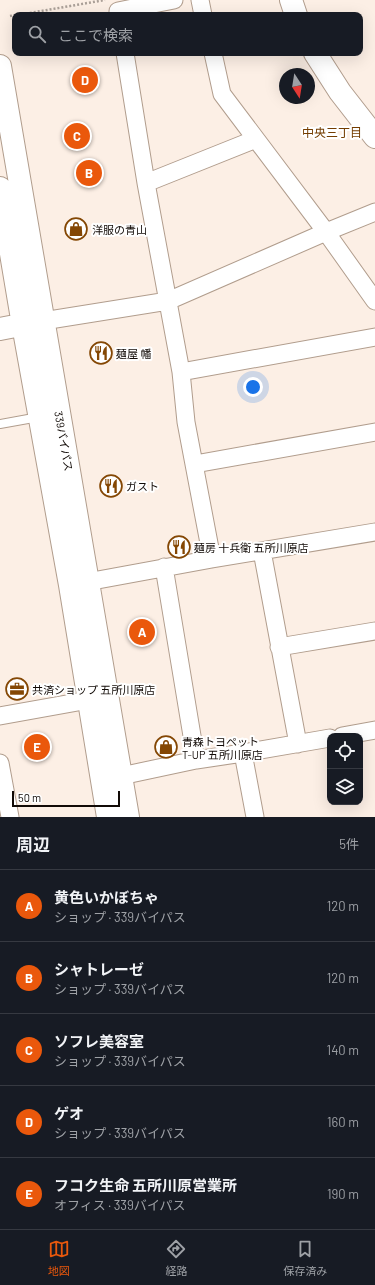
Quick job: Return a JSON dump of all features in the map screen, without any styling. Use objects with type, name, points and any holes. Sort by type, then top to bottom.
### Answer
[{"type":"street","points":[[118,12],[174,0]]},
{"type":"street","points":[[200,0],[203,12]]},
{"type":"street","points":[[291,0],[295,12]]},
{"type":"street","points":[[125,56],[146,183],[181,372],[186,422],[212,559]]},
{"type":"street","points":[[214,56],[222,94],[326,232],[375,301]]},
{"type":"street","points":[[317,56],[340,92],[375,137]]},
{"type":"street","name":"339バイパス","points":[[0,66],[33,323],[98,699],[121,776],[128,817]]},
{"type":"street","points":[[146,183],[256,139]]},
{"type":"street","points":[[0,188],[33,323],[39,416],[79,583],[164,567],[375,532]]},
{"type":"street","points":[[0,329],[168,301],[375,212]]},
{"type":"street","points":[[181,372],[375,337]]},
{"type":"street","points":[[195,464],[375,432]]},
{"type":"street","points":[[262,551],[298,744]]},
{"type":"street","points":[[164,567],[196,760]]},
{"type":"street","points":[[280,647],[375,631]]},
{"type":"street","points":[[0,716],[98,699],[108,817]]},
{"type":"street","points":[[358,733],[375,730]]},
{"type":"street","points":[[121,776],[196,760],[327,739]]},
{"type":"street","points":[[243,753],[255,817]]},
{"type":"street","points":[[0,763],[6,814]]},
{"type":"lane","points":[[0,424],[39,416]]},
{"type":"path","points":[[34,12],[105,0]]},
{"type":"place","name":"ゲオ","points":[[85,80]]},
{"type":"place","name":"ソフレ美容室","points":[[77,136]]},
{"type":"place","name":"シャトレーゼ","points":[[89,173]]},
{"type":"place","name":"洋服の青山","points":[[76,229]]},
{"type":"place","name":"麺屋 幡","points":[[101,353]]},
{"type":"place","name":"ガスト","points":[[111,486]]},
{"type":"place","name":"麺房 十兵衛 五所川原店","points":[[179,547]]},
{"type":"place","name":"黄色いかぼちゃ","points":[[142,632]]},
{"type":"place","name":"共済ショップ 五所川原店","points":[[17,689]]},
{"type":"place","name":"フコク生命 五所川原営業所","points":[[37,747]]},
{"type":"place","name":"青森トヨペット T-UP 五所川原店","points":[[166,747]]},
{"type":"district","name":"中央三丁目","points":[[332,132]]}]
